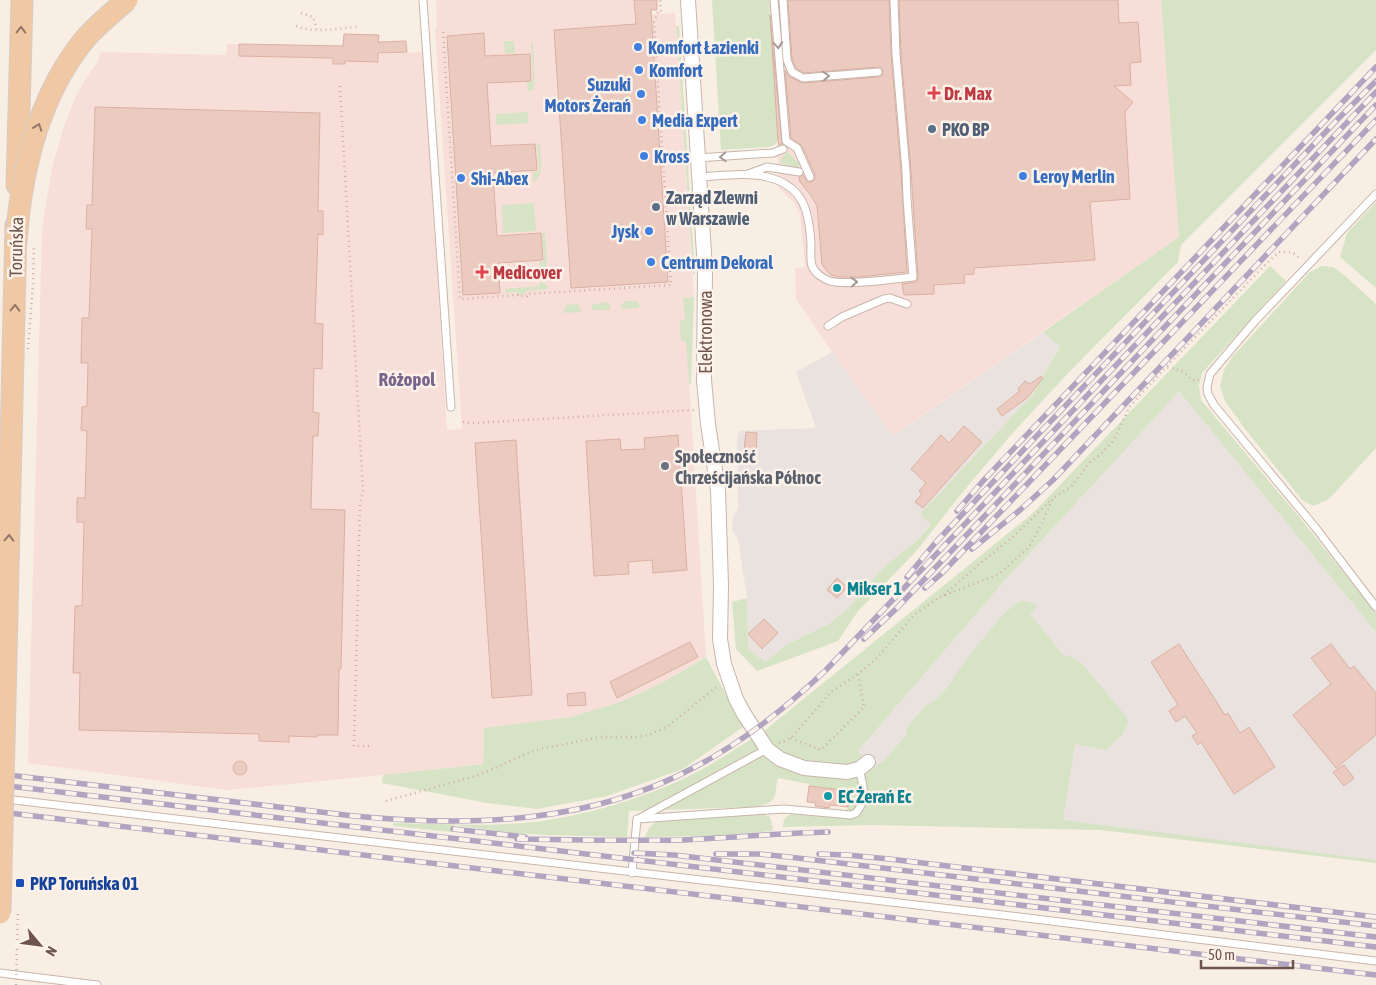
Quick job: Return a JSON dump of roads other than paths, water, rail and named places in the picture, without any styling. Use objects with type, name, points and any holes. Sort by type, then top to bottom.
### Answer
[{"type":"main road","name":"Toruńska","points":[[9,910],[25,241],[20,60],[22,0]]},
{"type":"main road","points":[[25,241],[19,208],[35,134],[49,98],[65,67],[86,38],[128,0]]},
{"type":"street","name":"Elektronowa","points":[[688,0],[705,269],[704,380],[708,424],[718,490],[721,585],[720,639],[724,664],[736,699],[768,749]]},
{"type":"street","points":[[768,749],[780,759],[804,768],[846,772],[863,765]]},
{"type":"lane","points":[[423,0],[451,406]]},
{"type":"lane","points":[[774,0],[786,141],[797,148],[810,177]]},
{"type":"lane","points":[[783,0],[787,60],[792,72],[803,78],[878,72]]},
{"type":"lane","points":[[699,177],[766,176],[782,182],[796,193],[807,211],[810,226],[812,266],[824,278],[838,282],[854,282],[913,277],[896,54],[894,0]]},
{"type":"lane","points":[[697,158],[773,153],[783,148]]},
{"type":"lane","points":[[755,155],[776,180]]},
{"type":"lane","points":[[745,175],[767,167],[799,172]]},
{"type":"lane","points":[[1376,194],[1255,321],[1210,374],[1208,381],[1208,394],[1214,405],[1315,527],[1376,607]]},
{"type":"lane","points":[[828,326],[842,317],[884,299],[890,298],[907,304]]},
{"type":"lane","points":[[637,819],[768,749]]},
{"type":"lane","points":[[637,819],[784,809],[851,815],[856,813],[863,802],[863,765]]},
{"type":"lane","points":[[0,798],[1011,916],[1376,961]]},
{"type":"lane","points":[[632,872],[637,819]]},
{"type":"lane","points":[[0,974],[97,985]]},
{"type":"railway","points":[[957,511],[983,481],[1376,67]]},
{"type":"railway","points":[[907,577],[936,542],[1376,81]]},
{"type":"railway","points":[[0,774],[354,816],[441,821],[529,817],[572,810],[614,800],[655,786],[695,767],[764,723],[826,670],[1376,92]]},
{"type":"railway","points":[[864,639],[897,608],[1376,105]]},
{"type":"railway","points":[[925,588],[941,574],[1376,120]]},
{"type":"railway","points":[[972,549],[1019,511],[1053,480],[1376,139]]},
{"type":"railway","points":[[0,785],[1376,947]]},
{"type":"railway","points":[[0,812],[1376,975]]},
{"type":"railway","points":[[453,829],[525,837]]},
{"type":"railway","points":[[517,839],[683,840],[828,832]]},
{"type":"railway","points":[[634,853],[674,855],[1376,937]]},
{"type":"railway","points":[[716,854],[759,854],[789,857],[1376,926]]},
{"type":"railway","points":[[819,854],[889,859],[1376,917]]},
{"type":"place","name":"Komfort Łazienki","points":[[638,47]]},
{"type":"place","name":"Komfort","points":[[639,70]]},
{"type":"place","name":"Dr. Max","points":[[934,93]]},
{"type":"place","name":"Suzuki Motors Żerań","points":[[641,94]]},
{"type":"place","name":"Media Expert","points":[[642,120]]},
{"type":"place","name":"PKO BP","points":[[932,129]]},
{"type":"place","name":"Kross","points":[[644,156]]},
{"type":"place","name":"Leroy Merlin","points":[[1023,176]]},
{"type":"place","name":"Shi-Abex","points":[[461,178]]},
{"type":"place","name":"Zarząd Zlewni w Warszawie","points":[[656,207]]},
{"type":"place","name":"Jysk","points":[[649,231]]},
{"type":"place","name":"Centrum Dekoral","points":[[651,262]]},
{"type":"place","name":"Medicover","points":[[482,272]]},
{"type":"place","name":"Społeczność Chrześcijańska Północ","points":[[665,466]]},
{"type":"place","name":"Mikser 1","points":[[837,588]]},
{"type":"place","name":"EC Żerań Ec","points":[[828,796]]},
{"type":"place","name":"PKP Toruńska 01","points":[[20,883]]},
{"type":"district","name":"Różopol","points":[[407,379]]}]
